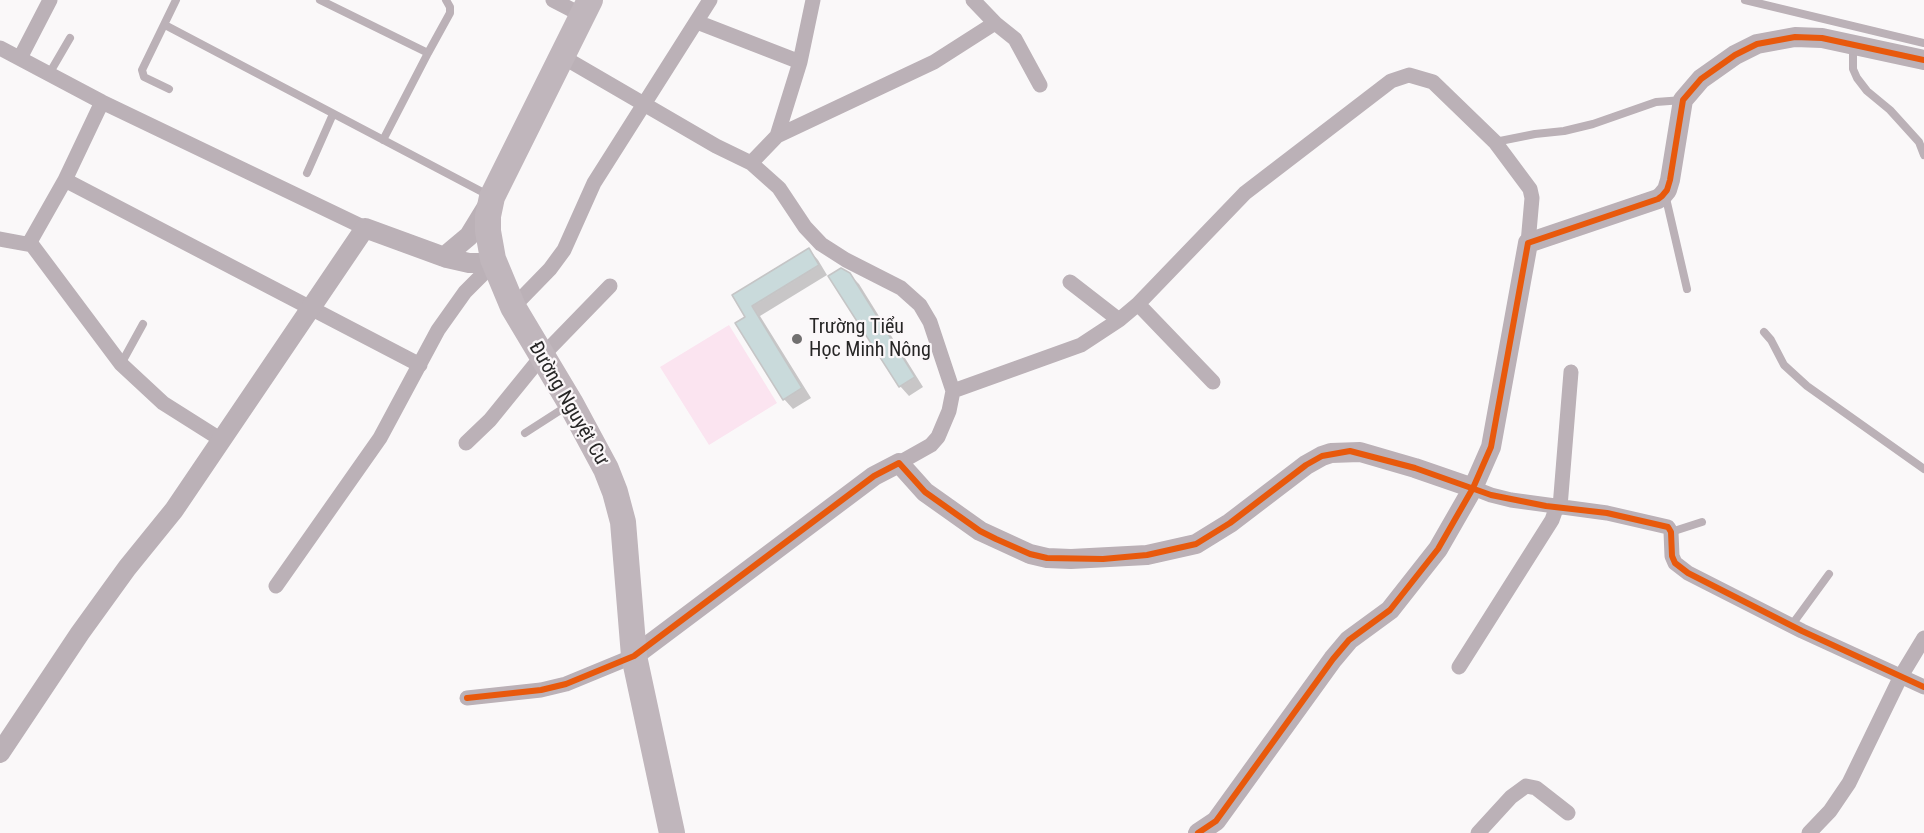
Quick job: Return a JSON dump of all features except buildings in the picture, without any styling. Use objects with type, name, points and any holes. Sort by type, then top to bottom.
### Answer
[{"type":"highway","name":"Đường Nguyệt Cư","points":[[586,8],[492,197],[488,224],[494,263],[513,307],[571,404],[606,469],[615,492],[623,522],[634,656],[672,833]]},
{"type":"street","points":[[20,58],[50,0]]},
{"type":"street","points":[[553,0],[586,8]]},
{"type":"street","points":[[513,307],[550,269],[564,250],[594,183],[710,0]]},
{"type":"street","points":[[777,136],[800,62],[813,0]]},
{"type":"street","points":[[973,0],[995,23],[1015,39],[1040,86]]},
{"type":"street","points":[[697,22],[800,62]]},
{"type":"street","points":[[751,163],[777,136],[934,62],[995,23]]},
{"type":"street","points":[[1528,243],[1658,199],[1665,193],[1670,180],[1683,100],[1701,80],[1735,55],[1757,44],[1795,37],[1822,38],[1924,60]]},
{"type":"street","points":[[0,48],[102,102],[365,228],[444,257],[469,263],[494,263]]},
{"type":"street","points":[[467,698],[541,690],[566,684],[634,656],[874,476],[931,445],[938,437],[949,411],[953,391],[930,322],[920,305],[901,288],[846,260],[821,244],[805,227],[779,188],[751,163],[716,146],[563,57]]},
{"type":"street","points":[[953,391],[1082,345],[1119,320],[1138,304],[1245,193],[1391,81],[1409,75],[1433,81],[1495,142],[1530,189],[1532,198],[1528,243],[1491,447],[1473,488],[1438,549],[1390,610],[1349,640],[1216,821],[1198,833]]},
{"type":"street","points":[[102,102],[65,180],[31,240],[32,245],[121,364],[163,403],[220,439]]},
{"type":"street","points":[[65,180],[420,365]]},
{"type":"street","points":[[444,257],[469,236],[492,197]]},
{"type":"street","points":[[0,753],[80,633],[127,568],[174,510],[365,228]]},
{"type":"street","points":[[0,239],[32,245]]},
{"type":"street","points":[[276,586],[380,438],[438,330],[465,292],[494,263]]},
{"type":"street","points":[[1070,282],[1119,320]]},
{"type":"street","points":[[466,443],[490,420],[542,356],[610,286]]},
{"type":"street","points":[[1138,304],[1213,382]]},
{"type":"street","points":[[1459,667],[1559,507],[1571,372]]},
{"type":"street","points":[[899,463],[925,492],[980,531],[1030,554],[1047,558],[1071,559],[1147,555],[1196,544],[1322,456],[1331,453],[1360,452],[1511,500],[1607,513],[1668,527],[1671,532],[1672,556],[1682,569],[1791,626],[1924,687]]},
{"type":"street","points":[[1809,833],[1830,811],[1849,783],[1901,676],[1924,638]]},
{"type":"street","points":[[1478,833],[1510,797],[1526,786],[1536,788],[1568,813]]},
{"type":"lane","points":[[169,89],[144,78],[142,70],[176,0]]},
{"type":"lane","points":[[320,0],[428,53]]},
{"type":"lane","points":[[383,140],[450,13],[446,0]]},
{"type":"lane","points":[[1745,0],[1924,43]]},
{"type":"lane","points":[[165,25],[492,197]]},
{"type":"lane","points":[[49,74],[70,38]]},
{"type":"lane","points":[[1853,44],[1852,69],[1857,78],[1867,91],[1890,110],[1919,142],[1924,155]]},
{"type":"lane","points":[[1495,142],[1564,131],[1593,124],[1656,102],[1683,100]]},
{"type":"lane","points":[[307,173],[333,114]]},
{"type":"lane","points":[[1665,193],[1687,289]]},
{"type":"lane","points":[[121,364],[143,324]]},
{"type":"lane","points":[[1764,332],[1771,340],[1784,365],[1807,386],[1924,469]]},
{"type":"lane","points":[[525,433],[571,404]]},
{"type":"lane","points":[[1671,532],[1702,522]]},
{"type":"lane","points":[[1791,626],[1829,574]]},
{"type":"shaded area","points":[[729,325],[777,403],[709,445],[660,367]]},
{"type":"cycle path","points":[[1198,833],[1216,821],[1349,640],[1390,610],[1438,549],[1473,488],[1491,447],[1528,243],[1662,196],[1670,180],[1683,100],[1701,79],[1735,55],[1757,44],[1795,37],[1822,38],[1924,60]]},
{"type":"cycle path","points":[[467,698],[541,690],[566,684],[634,656],[874,476],[899,463],[925,492],[980,531],[996,539],[1030,554],[1047,558],[1103,559],[1147,555],[1196,544],[1230,523],[1306,465],[1322,456],[1350,451],[1415,468],[1491,495],[1546,506],[1607,513],[1668,527],[1671,532],[1672,556],[1675,563],[1688,573],[1802,631],[1924,687]]},
{"type":"place","name":"Trường Tiểu Học Minh Nông","points":[[797,339]]}]
